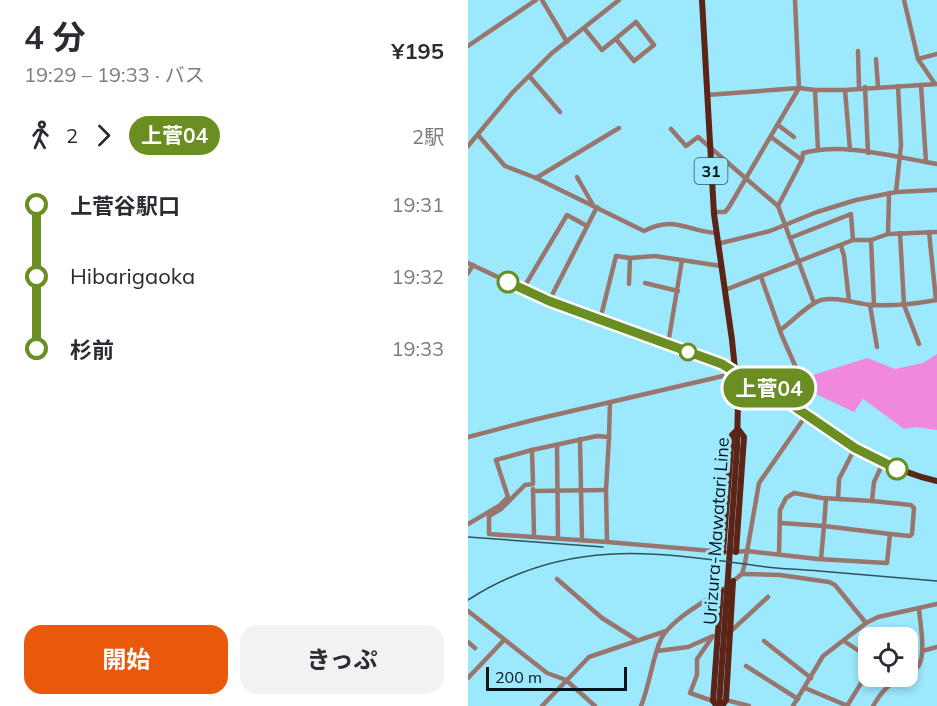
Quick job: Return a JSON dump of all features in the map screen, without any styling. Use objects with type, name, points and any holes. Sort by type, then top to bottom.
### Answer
[{"type":"main road","name":"Urizura-Mawatari Line","points":[[702,0],[713,212],[736,373],[738,429],[719,704]]},
{"type":"main road","points":[[736,373],[751,377],[769,388],[855,448],[909,474],[937,481]]},
{"type":"main road","points":[[723,552],[732,436],[738,429],[744,437],[736,552]]},
{"type":"main road","points":[[719,704],[731,631],[734,581]]},
{"type":"main road","points":[[719,704],[715,634],[721,590]]},
{"type":"street","points":[[468,46],[536,0]]},
{"type":"street","points":[[542,0],[567,42]]},
{"type":"street","points":[[468,146],[512,93],[552,53],[619,0]]},
{"type":"street","points":[[713,212],[725,212],[799,88],[795,0]]},
{"type":"street","points":[[904,0],[918,59],[936,84]]},
{"type":"street","points":[[584,28],[602,50],[636,22],[654,45],[634,61],[616,39]]},
{"type":"street","points":[[858,51],[868,153]]},
{"type":"street","points":[[918,59],[937,54]]},
{"type":"street","points":[[876,59],[878,87]]},
{"type":"street","points":[[530,77],[560,112]]},
{"type":"street","points":[[706,95],[799,88],[845,90],[862,87],[936,84]]},
{"type":"street","points":[[921,85],[926,162]]},
{"type":"street","points":[[896,192],[900,158],[898,86]]},
{"type":"street","points":[[815,90],[818,150]]},
{"type":"street","points":[[845,90],[850,150]]},
{"type":"street","points":[[778,125],[794,137]]},
{"type":"street","points":[[536,178],[619,128]]},
{"type":"street","points":[[671,129],[686,146],[698,137],[778,206],[814,303]]},
{"type":"street","points":[[478,135],[505,166],[536,178],[644,231],[669,222],[716,233]]},
{"type":"street","points":[[771,137],[801,160]]},
{"type":"street","points":[[778,206],[803,153],[818,150],[850,150],[937,164]]},
{"type":"street","points":[[577,177],[595,206]]},
{"type":"street","points":[[717,244],[758,234],[835,206],[889,193],[937,190]]},
{"type":"street","points":[[888,234],[889,193]]},
{"type":"street","points":[[549,301],[595,206]]},
{"type":"street","points":[[790,238],[851,214],[853,240]]},
{"type":"street","points":[[523,289],[567,215],[587,226]]},
{"type":"street","points":[[780,330],[814,303],[823,299],[872,305],[904,305],[936,300],[929,232]]},
{"type":"street","points":[[725,290],[853,240],[871,240],[888,234],[937,232]]},
{"type":"street","points":[[900,233],[904,305],[919,344]]},
{"type":"street","points":[[871,240],[872,305],[877,347]]},
{"type":"street","points":[[841,246],[849,301]]},
{"type":"street","points":[[600,320],[616,256],[630,258],[655,256],[721,266]]},
{"type":"street","points":[[629,284],[630,258]]},
{"type":"street","points":[[668,344],[682,260]]},
{"type":"street","points":[[468,273],[471,264],[549,301],[728,366],[736,373]]},
{"type":"street","points":[[761,277],[780,330],[798,370],[786,375],[769,388]]},
{"type":"street","points":[[645,284],[678,291]]},
{"type":"street","points":[[468,437],[736,373]]},
{"type":"street","points":[[607,542],[606,490],[610,402]]},
{"type":"street","points":[[641,706],[648,691],[660,640],[666,632],[742,574],[759,483],[807,414]]},
{"type":"street","points":[[468,524],[499,506],[508,497],[496,460],[580,439],[597,436],[609,437]]},
{"type":"street","points":[[580,439],[582,540]]},
{"type":"street","points":[[556,445],[558,538]]},
{"type":"street","points":[[838,499],[839,479],[855,448]]},
{"type":"street","points":[[532,450],[534,536]]},
{"type":"street","points":[[872,501],[874,482],[883,463]]},
{"type":"street","points":[[533,484],[525,484],[501,509],[489,516],[489,534],[887,563],[890,534]]},
{"type":"street","points":[[533,491],[606,490]]},
{"type":"street","points":[[779,555],[780,510],[786,498],[794,493],[911,505],[914,508],[910,536],[781,523]]},
{"type":"street","points":[[821,559],[826,498]]},
{"type":"street","points":[[742,574],[780,575],[829,582],[835,585],[866,623]]},
{"type":"street","points":[[557,579],[602,618],[637,640]]},
{"type":"street","points":[[731,631],[768,597]]},
{"type":"street","points":[[746,666],[796,704],[823,656],[866,623],[878,617],[937,604]]},
{"type":"street","points":[[918,668],[922,651],[919,609]]},
{"type":"street","points":[[468,611],[547,673],[566,680],[595,706]]},
{"type":"street","points":[[542,706],[589,657],[666,632]]},
{"type":"street","points":[[657,651],[688,647],[715,634]]},
{"type":"street","points":[[715,634],[697,659],[697,675],[690,693],[719,704],[749,706]]},
{"type":"street","points":[[468,678],[504,640]]},
{"type":"street","points":[[764,641],[811,678]]},
{"type":"street","points":[[844,641],[858,650]]},
{"type":"street","points":[[468,642],[475,648]]},
{"type":"street","points":[[922,651],[937,648]]},
{"type":"street","points":[[805,687],[847,706],[859,687]]},
{"type":"street","points":[[873,706],[887,687]]},
{"type":"shaded area","points":[[937,354],[937,430],[916,427],[904,429],[863,399],[854,412],[818,395],[797,380],[867,358],[895,369],[923,363]]},
{"type":"railway","points":[[468,537],[603,547]]},
{"type":"railway","points":[[468,600],[504,580],[539,566],[574,558],[610,554],[682,556],[774,568],[937,581]]},
{"type":"bus line","name":"上菅04","points":[[508,282],[549,301],[728,366],[736,373],[751,377],[855,448],[897,469]]}]
